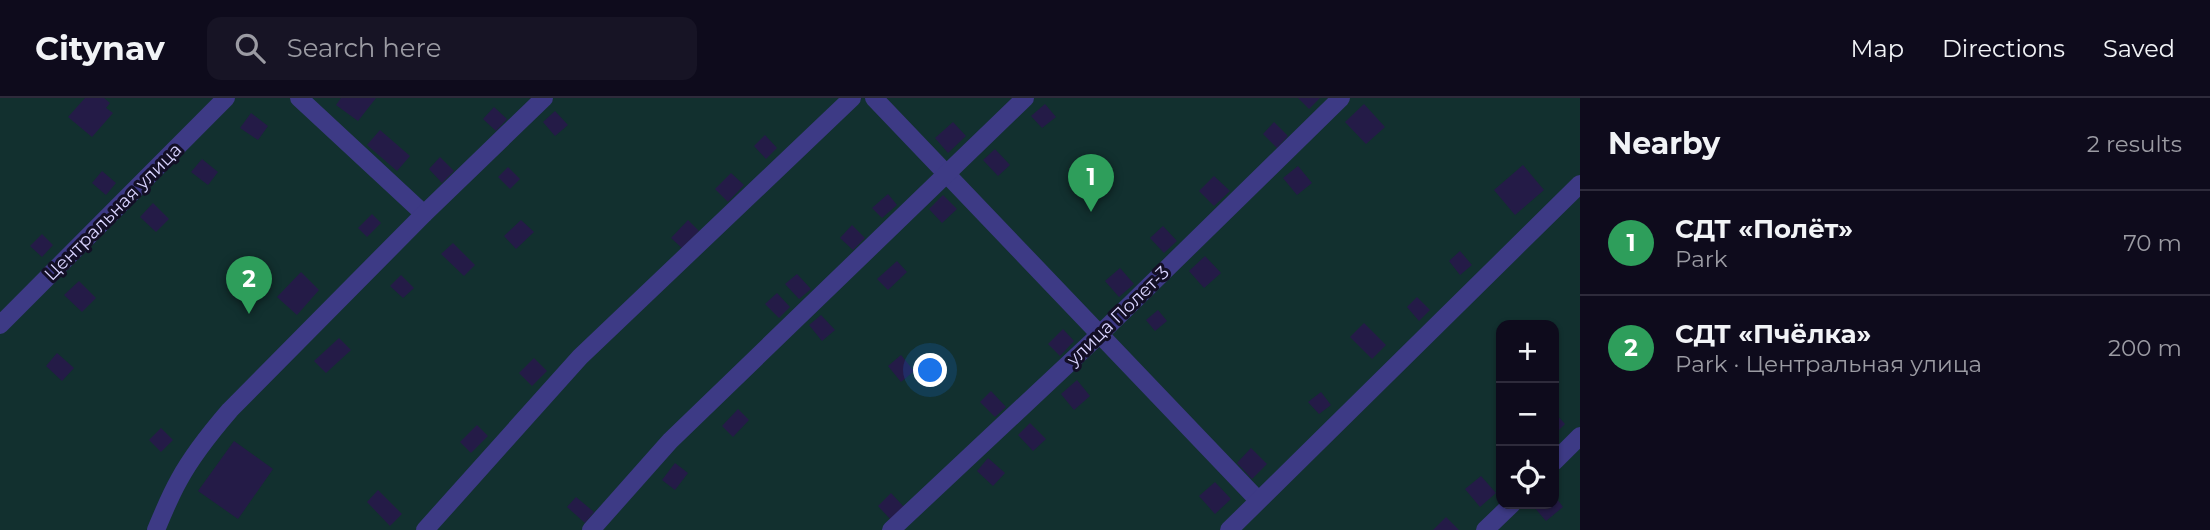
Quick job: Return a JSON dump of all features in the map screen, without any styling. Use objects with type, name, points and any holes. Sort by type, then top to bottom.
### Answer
[{"type":"street","name":"Центральная улица","points":[[0,325],[226,98]]},
{"type":"street","points":[[299,98],[424,214]]},
{"type":"street","points":[[156,530],[179,480],[206,438],[237,402],[544,98]]},
{"type":"street","points":[[425,530],[580,357],[852,98]]},
{"type":"street","points":[[874,98],[1258,500]]},
{"type":"street","points":[[591,530],[670,441],[1025,98]]},
{"type":"street","name":"улица Полет-3","points":[[891,530],[1099,335],[1341,98]]},
{"type":"street","points":[[1229,530],[1580,184]]},
{"type":"street","points":[[1559,457],[1580,436]]},
{"type":"street","points":[[1485,530],[1507,509]]},
{"type":"green space","points":[[0,98],[1580,98],[1580,530],[0,530]]},
{"type":"building","points":[[85,98],[104,98],[110,103],[106,108],[113,113],[92,137],[68,117]]},
{"type":"building","points":[[341,98],[376,98],[358,121],[336,105]]},
{"type":"building","points":[[1298,98],[1320,98],[1309,109]]},
{"type":"building","points":[[1045,104],[1056,117],[1042,128],[1031,116]]},
{"type":"building","points":[[1364,104],[1385,127],[1366,144],[1345,122]]},
{"type":"building","points":[[494,107],[507,119],[496,131],[483,119]]},
{"type":"building","points":[[555,111],[568,125],[555,136],[543,122]]},
{"type":"building","points":[[251,113],[268,126],[258,140],[240,128]]},
{"type":"building","points":[[953,122],[966,136],[948,153],[935,138]]},
{"type":"building","points":[[1274,122],[1288,136],[1277,148],[1263,134]]},
{"type":"building","points":[[380,130],[410,156],[397,171],[367,145]]},
{"type":"building","points":[[765,135],[777,148],[766,159],[754,146]]},
{"type":"building","points":[[995,149],[1010,165],[998,176],[983,160]]},
{"type":"building","points":[[440,157],[454,171],[442,183],[429,169]]},
{"type":"building","points":[[202,159],[218,172],[208,185],[191,172]]},
{"type":"building","points":[[1523,165],[1544,190],[1515,215],[1494,190]]},
{"type":"building","points":[[1298,166],[1312,183],[1297,195],[1283,178]]},
{"type":"building","points":[[508,167],[520,179],[510,189],[498,177]]},
{"type":"building","points":[[102,171],[116,183],[106,195],[92,183]]},
{"type":"building","points":[[731,173],[744,185],[728,202],[715,189]]},
{"type":"building","points":[[1214,176],[1230,191],[1214,206],[1199,191]]},
{"type":"building","points":[[888,194],[897,205],[882,218],[872,208]]},
{"type":"building","points":[[943,195],[957,209],[942,223],[929,209]]},
{"type":"building","points":[[153,203],[169,219],[156,232],[140,217]]},
{"type":"building","points":[[372,214],[381,223],[367,237],[358,228]]},
{"type":"building","points":[[521,220],[534,232],[516,249],[504,236]]},
{"type":"building","points":[[688,220],[699,231],[682,248],[671,238]]},
{"type":"building","points":[[852,225],[865,238],[853,250],[840,238]]},
{"type":"building","points":[[1163,226],[1177,241],[1164,253],[1150,238]]},
{"type":"building","points":[[42,234],[53,245],[42,257],[30,246]]},
{"type":"building","points":[[453,243],[475,265],[464,276],[441,254]]},
{"type":"building","points":[[1460,251],[1472,265],[1460,275],[1449,261]]},
{"type":"building","points":[[1205,256],[1221,273],[1204,288],[1189,271]]},
{"type":"building","points":[[897,261],[907,272],[888,290],[877,279]]},
{"type":"building","points":[[1120,268],[1134,284],[1119,297],[1105,281]]},
{"type":"building","points":[[301,272],[319,290],[297,315],[277,297]]},
{"type":"building","points":[[797,274],[811,289],[799,299],[785,284]]},
{"type":"building","points":[[401,275],[414,288],[403,298],[390,286]]},
{"type":"building","points":[[79,281],[96,298],[82,312],[64,295]]},
{"type":"building","points":[[777,293],[790,307],[779,318],[765,304]]},
{"type":"building","points":[[1417,297],[1430,310],[1419,321],[1407,307]]},
{"type":"building","points":[[1158,310],[1167,321],[1155,331],[1146,320]]},
{"type":"building","points":[[821,315],[835,330],[822,341],[809,325]]},
{"type":"building","points":[[1364,323],[1386,345],[1372,359],[1350,337]]},
{"type":"building","points":[[1063,329],[1074,341],[1060,356],[1048,344]]},
{"type":"building","points":[[339,338],[351,350],[326,373],[314,361]]},
{"type":"building","points":[[57,353],[74,368],[62,381],[46,366]]},
{"type":"building","points":[[901,355],[914,371],[901,382],[888,366]]},
{"type":"building","points":[[534,358],[547,371],[532,386],[519,373]]},
{"type":"building","points":[[1077,380],[1090,396],[1074,410],[1061,394]]},
{"type":"building","points":[[991,391],[1006,407],[995,417],[980,402]]},
{"type":"building","points":[[1321,392],[1331,405],[1319,414],[1308,402]]},
{"type":"building","points":[[738,409],[749,420],[733,437],[722,426]]},
{"type":"building","points":[[1559,417],[1565,424],[1559,430]]},
{"type":"building","points":[[1030,423],[1046,439],[1033,451],[1018,435]]},
{"type":"building","points":[[477,425],[488,436],[471,453],[460,442]]},
{"type":"building","points":[[161,428],[173,440],[161,452],[149,440]]},
{"type":"building","points":[[234,441],[273,469],[238,519],[198,491]]},
{"type":"building","points":[[1251,448],[1267,464],[1252,479],[1237,463]]},
{"type":"building","points":[[988,458],[1005,473],[993,486],[977,471]]},
{"type":"building","points":[[675,463],[688,473],[675,490],[662,480]]},
{"type":"building","points":[[1481,476],[1496,493],[1480,507],[1465,489]]},
{"type":"building","points":[[1215,482],[1231,499],[1215,514],[1199,496]]},
{"type":"building","points":[[378,490],[402,514],[390,526],[367,502]]},
{"type":"building","points":[[891,493],[904,507],[891,520],[878,506]]},
{"type":"building","points":[[576,497],[594,512],[585,523],[567,507]]},
{"type":"building","points":[[1559,502],[1563,507],[1546,521],[1536,509],[1559,509]]},
{"type":"building","points":[[1446,517],[1459,530],[1433,530]]},
{"type":"place","name":"СДТ «Полёт»","points":[[1091,212]]},
{"type":"place","name":"СДТ «Пчёлка»","points":[[249,314]]}]
